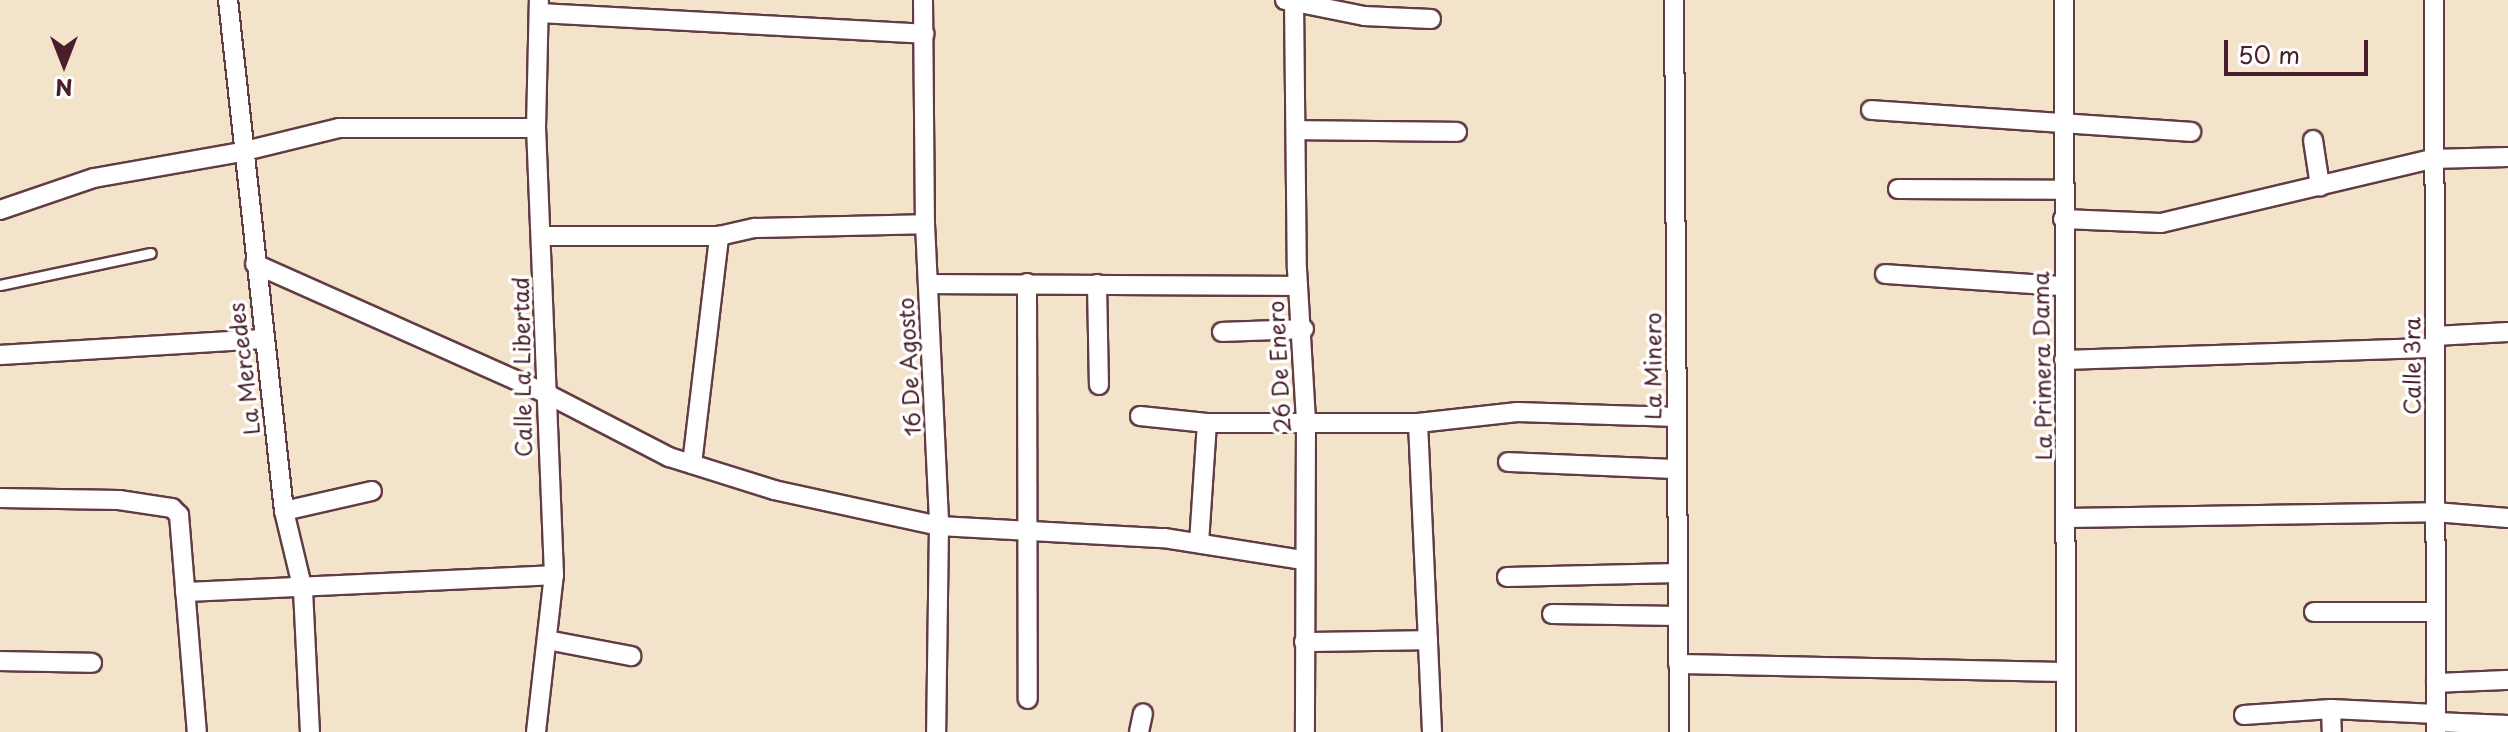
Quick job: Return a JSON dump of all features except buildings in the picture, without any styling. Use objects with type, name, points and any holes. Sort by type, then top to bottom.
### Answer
[{"type":"street","name":"La Mercedes","points":[[228,0],[241,152],[284,511],[303,590],[310,732]]},
{"type":"street","name":"16 De Agosto","points":[[923,0],[925,224],[939,526],[936,732]]},
{"type":"street","name":"La Minero","points":[[1674,0],[1679,732]]},
{"type":"street","name":"La Primera Dama","points":[[2064,0],[2066,732]]},
{"type":"street","name":"Calle 3ra","points":[[2434,0],[2431,159],[2436,723]]},
{"type":"street","points":[[1291,1],[1364,16],[1431,19]]},
{"type":"street","name":"26 De Enero","points":[[1291,1],[1298,286],[1304,329],[1306,421],[1303,560],[1305,732]]},
{"type":"street","points":[[539,7],[924,34]]},
{"type":"street","name":"Calle La Libertad","points":[[536,732],[554,575],[543,392],[549,367],[536,128],[539,7]]},
{"type":"street","points":[[1871,110],[2191,132]]},
{"type":"street","points":[[0,210],[94,178],[241,152],[339,128],[536,128]]},
{"type":"street","points":[[1296,130],[1457,132]]},
{"type":"street","points":[[2313,140],[2320,186]]},
{"type":"street","points":[[2063,219],[2161,223],[2431,159],[2508,157]]},
{"type":"street","points":[[1898,189],[2063,190]]},
{"type":"street","points":[[542,236],[719,236],[755,228],[925,224]]},
{"type":"street","points":[[692,464],[719,236]]},
{"type":"street","points":[[255,264],[543,392],[692,464],[774,490],[939,526],[1030,528],[1199,543],[1303,560]]},
{"type":"street","points":[[1885,274],[2063,286]]},
{"type":"street","points":[[1027,283],[1030,528],[1028,699]]},
{"type":"street","points":[[928,284],[1298,286]]},
{"type":"street","points":[[1097,284],[1099,385]]},
{"type":"street","points":[[1222,332],[1304,329]]},
{"type":"street","points":[[2064,360],[2435,342],[2508,332]]},
{"type":"street","points":[[0,355],[263,339]]},
{"type":"street","points":[[1140,416],[1207,423],[1418,423],[1517,412],[1676,417]]},
{"type":"street","points":[[1199,543],[1207,423]]},
{"type":"street","points":[[1418,423],[1432,732]]},
{"type":"street","points":[[1508,462],[1677,469]]},
{"type":"street","points":[[284,511],[372,491]]},
{"type":"street","points":[[0,498],[119,500],[172,508],[182,523],[197,732]]},
{"type":"street","points":[[2067,518],[2435,512],[2508,518]]},
{"type":"street","points":[[1507,577],[1678,573]]},
{"type":"street","points":[[185,592],[303,590],[554,575]]},
{"type":"street","points":[[2314,612],[2436,612]]},
{"type":"street","points":[[1552,614],[1678,616]]},
{"type":"street","points":[[547,640],[631,656]]},
{"type":"street","points":[[1304,642],[1428,640]]},
{"type":"street","points":[[0,661],[92,663]]},
{"type":"street","points":[[1678,664],[2066,672]]},
{"type":"street","points":[[2436,683],[2508,680]]},
{"type":"street","points":[[2331,709],[2332,732]]},
{"type":"street","points":[[2244,715],[2331,709],[2436,723],[2508,725]]},
{"type":"street","points":[[1139,732],[1143,713]]},
{"type":"lane","points":[[0,285],[151,253]]}]
